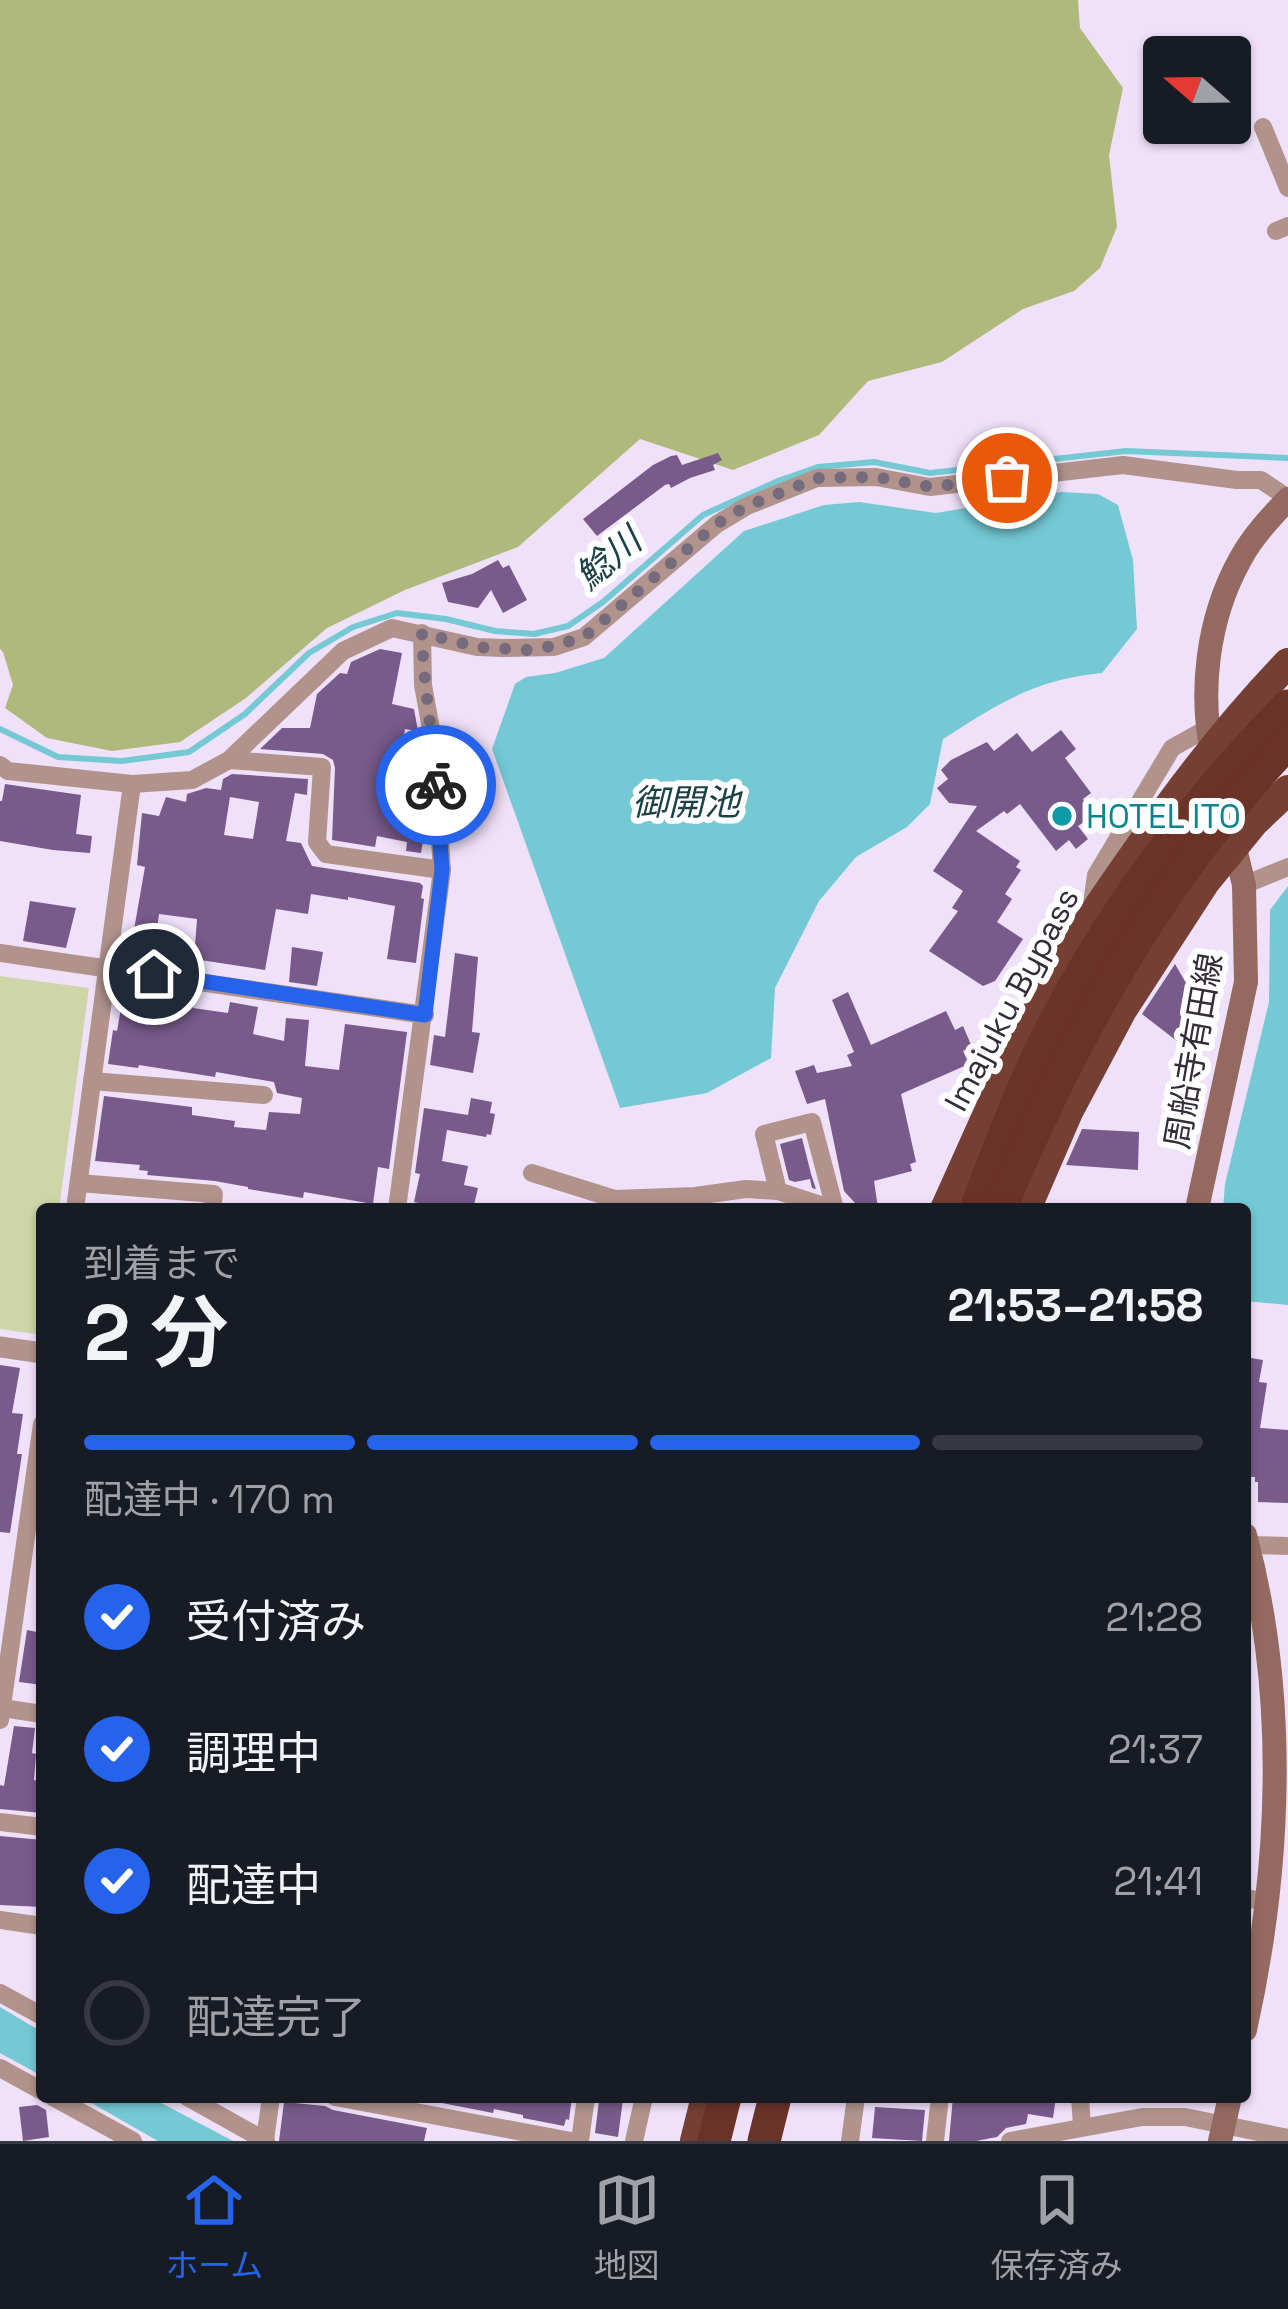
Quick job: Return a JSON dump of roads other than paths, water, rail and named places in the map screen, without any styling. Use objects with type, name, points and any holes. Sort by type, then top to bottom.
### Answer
[{"type":"highway","name":"Imajuku Bypass","points":[[948,1203],[1064,962],[1186,781],[1288,663]]},
{"type":"highway","points":[[978,1203],[1043,1046],[1099,945],[1156,858],[1288,706]]},
{"type":"highway","points":[[1003,1203],[1070,1057],[1137,935],[1212,830],[1288,743]]},
{"type":"highway","points":[[1029,1203],[1068,1112],[1121,1010],[1205,882],[1253,822],[1288,790]]},
{"type":"highway","points":[[695,2141],[704,2103]]},
{"type":"highway","points":[[714,2141],[723,2103]]},
{"type":"highway","points":[[732,2141],[741,2103]]},
{"type":"highway","points":[[760,2141],[770,2103]]},
{"type":"main road","name":"周船寺有田線","points":[[1198,1203],[1246,982],[1244,885],[1206,730],[1212,636],[1241,557],[1288,498]]},
{"type":"main road","points":[[1251,1552],[1265,1594],[1282,1700],[1281,1820],[1251,1998]]},
{"type":"main road","points":[[1222,2134],[1229,2103]]},
{"type":"street","points":[[1263,127],[1288,188]]},
{"type":"street","points":[[0,765],[8,770],[131,784],[192,780],[229,760],[343,651],[392,628],[477,647],[526,650],[584,637],[717,524],[747,506],[818,478],[876,477],[931,487],[1123,465],[1261,480],[1288,498]]},
{"type":"street","points":[[398,1203],[442,870],[422,633]]},
{"type":"street","points":[[1090,922],[1096,875],[1172,748],[1206,730]]},
{"type":"street","points":[[229,760],[322,767],[317,842],[326,854],[442,870]]},
{"type":"street","points":[[75,1203],[131,784]]},
{"type":"street","points":[[1244,885],[1288,867]]},
{"type":"street","points":[[0,953],[425,1015]]},
{"type":"street","points":[[92,1081],[264,1096]]},
{"type":"street","points":[[778,1191],[764,1134],[812,1122],[832,1203]]},
{"type":"street","points":[[532,1173],[615,1199],[746,1189],[778,1191],[815,1203]]},
{"type":"street","points":[[79,1183],[214,1194],[213,1203]]},
{"type":"street","points":[[0,1347],[36,1351]]},
{"type":"street","points":[[36,1466],[1,1709],[36,1713]]},
{"type":"street","points":[[1251,1541],[1288,1546]]},
{"type":"street","points":[[0,1822],[36,1826]]},
{"type":"street","points":[[0,1921],[36,1925]]},
{"type":"street","points":[[0,1993],[36,2013]]},
{"type":"street","points":[[0,2068],[36,2088]]},
{"type":"street","points":[[64,2103],[133,2141]]},
{"type":"street","points":[[198,2103],[265,2141],[270,2103]]},
{"type":"street","points":[[384,2103],[576,2141],[585,2103]]},
{"type":"street","points":[[634,2141],[643,2103]]},
{"type":"street","points":[[850,2141],[855,2103]]},
{"type":"street","points":[[935,2141],[939,2103]]},
{"type":"street","points":[[1080,2103],[1082,2126]]},
{"type":"street","points":[[1010,2141],[1142,2116],[1184,2117],[1222,2134],[1288,2138]]},
{"type":"water","name":"御開池","points":[[1061,492],[1098,494],[1118,505],[1133,560],[1137,629],[1102,673],[1057,681],[1018,695],[943,739],[930,804],[907,827],[856,857],[819,901],[775,988],[771,1058],[707,1093],[620,1108],[492,749],[515,684],[526,677],[604,658],[744,531],[824,505],[859,502],[936,513]]},
{"type":"water","points":[[1288,886],[1288,1305],[1251,1302],[1251,1203],[1223,1203],[1269,1002],[1270,910]]},
{"type":"water","points":[[0,2007],[36,2028],[36,2073],[0,2053]]},
{"type":"water","points":[[92,2103],[161,2103],[233,2141],[158,2141]]},
{"type":"waterway","name":"鯰川","points":[[0,729],[58,757],[122,761],[189,752],[245,714],[309,653],[353,627],[397,613],[534,634],[568,626],[603,602],[703,515],[818,467],[874,462],[930,473],[1126,451],[1288,458]]},
{"type":"place","name":"HOTEL ITO","points":[[1062,816]]}]
